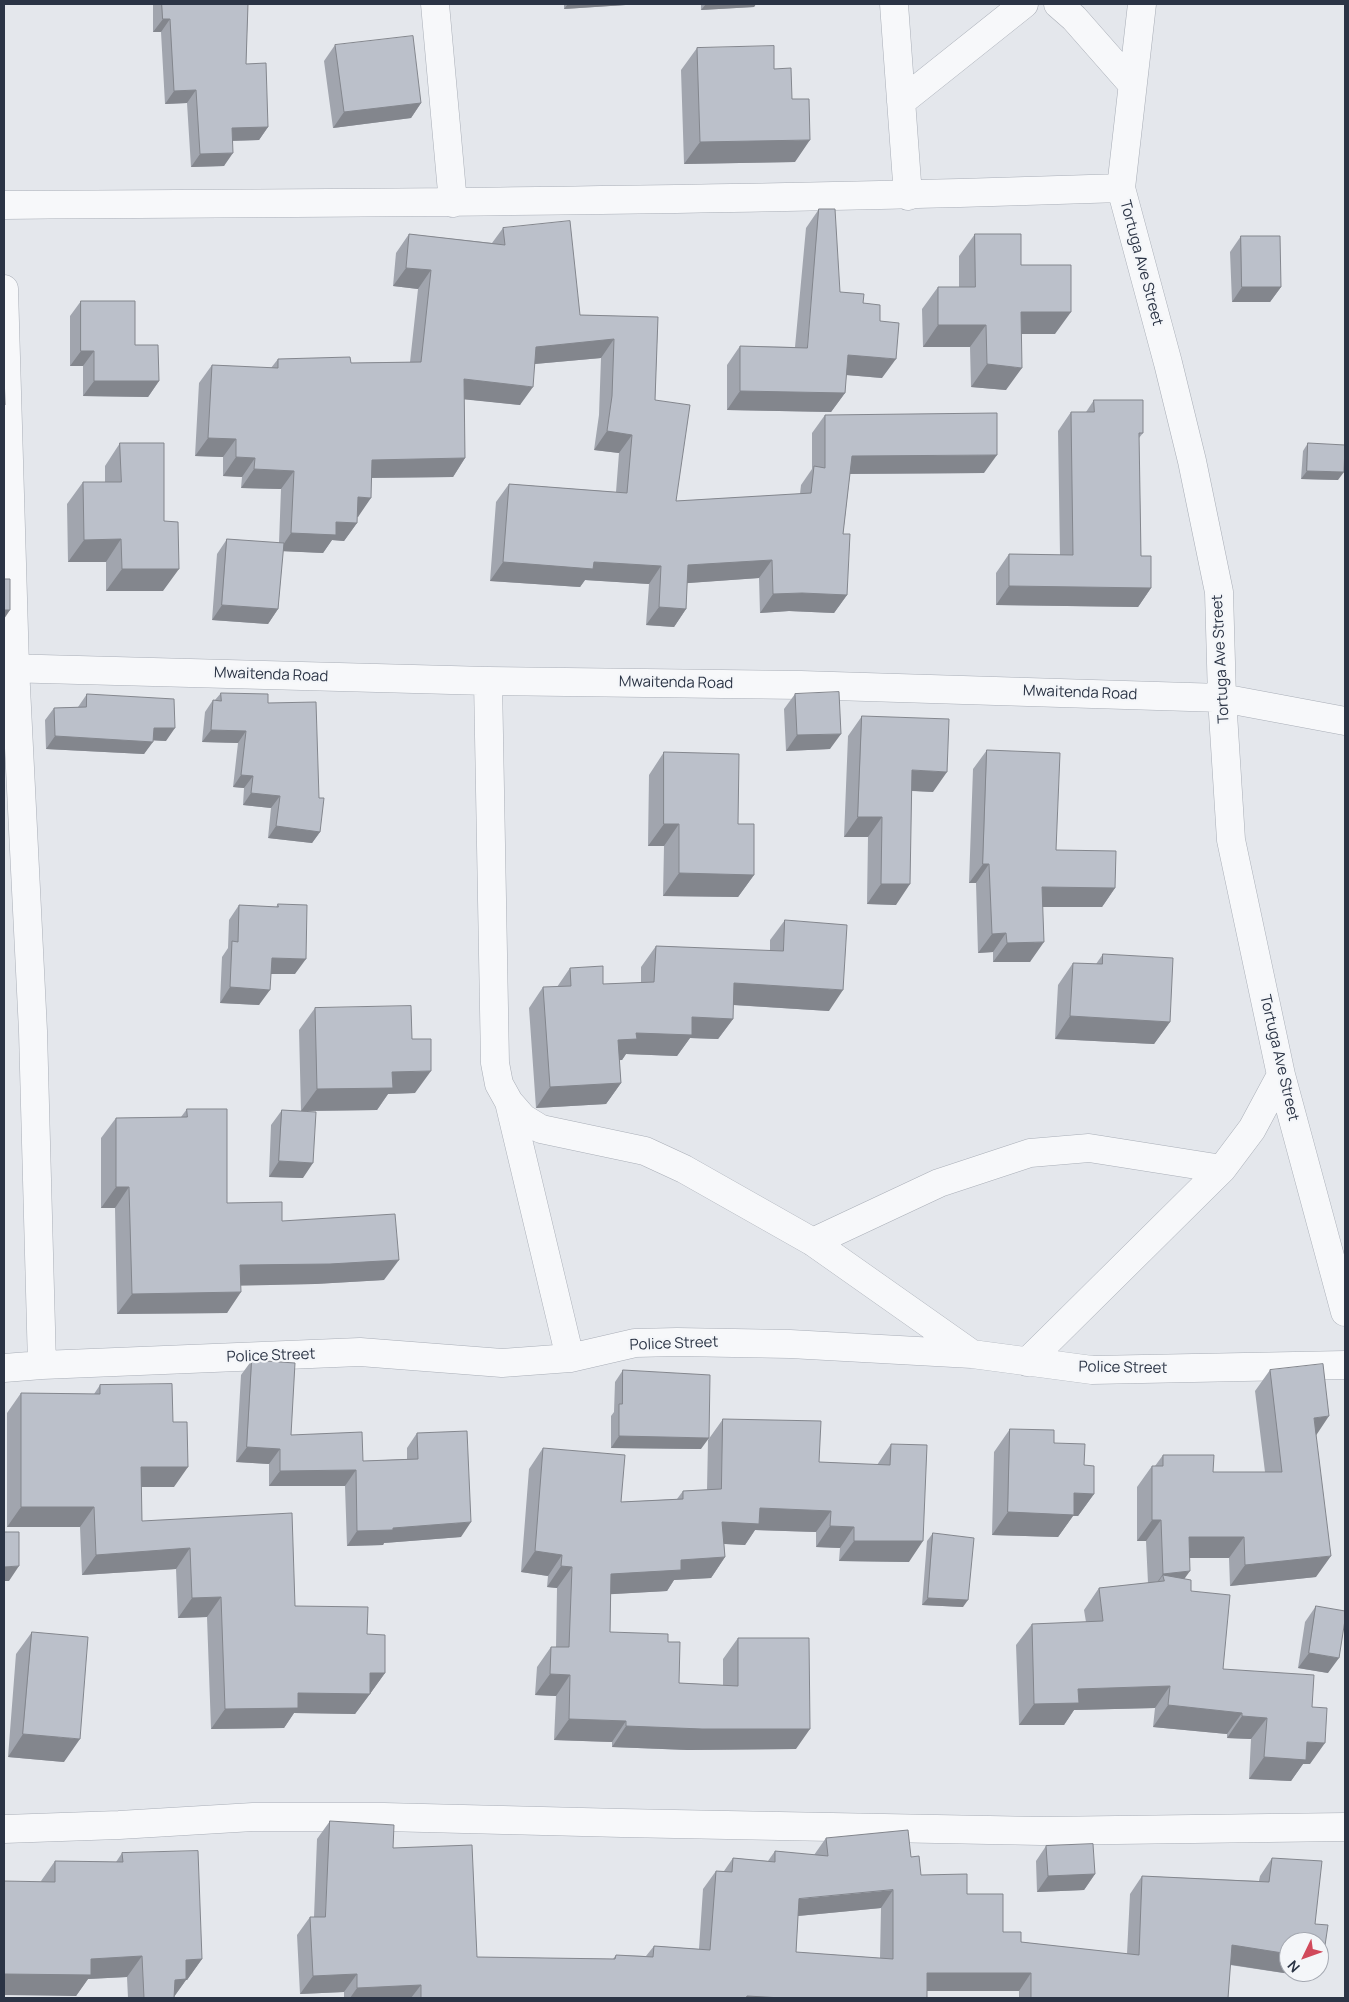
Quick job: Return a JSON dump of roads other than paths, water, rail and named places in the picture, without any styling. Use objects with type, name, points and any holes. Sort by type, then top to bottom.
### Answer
[{"type":"street","points":[[434,4],[453,203]]},
{"type":"street","points":[[894,4],[908,196]]},
{"type":"street","points":[[901,102],[1024,4]]},
{"type":"street","points":[[1058,4],[1074,18],[1132,84]]},
{"type":"street","name":"Tortuga Ave Street","points":[[1142,4],[1121,188],[1192,461],[1219,592],[1222,698],[1231,840],[1280,1075],[1345,1312]]},
{"type":"street","points":[[4,205],[453,203],[908,196],[1121,188]]},
{"type":"street","points":[[4,289],[9,668],[33,1031],[42,1365]]},
{"type":"street","name":"Mwaitenda Road","points":[[9,668],[488,681],[801,685],[1222,698],[1345,721]]},
{"type":"street","points":[[488,681],[495,1063],[499,1084],[509,1102],[523,1118],[541,1129],[644,1150],[684,1169],[813,1242],[972,1354]]},
{"type":"street","points":[[1027,1362],[1222,1169],[1252,1129],[1280,1075]]},
{"type":"street","points":[[509,1102],[570,1358]]},
{"type":"street","points":[[813,1242],[940,1183],[1030,1153],[1089,1148],[1222,1169]]},
{"type":"street","name":"Police Street","points":[[4,1368],[360,1352],[502,1363],[570,1358],[635,1343],[677,1342],[790,1344],[972,1354],[1092,1370],[1345,1365]]},
{"type":"street","points":[[4,1829],[120,1825],[252,1817],[384,1817],[622,1824],[1040,1831],[1345,1827]]}]
